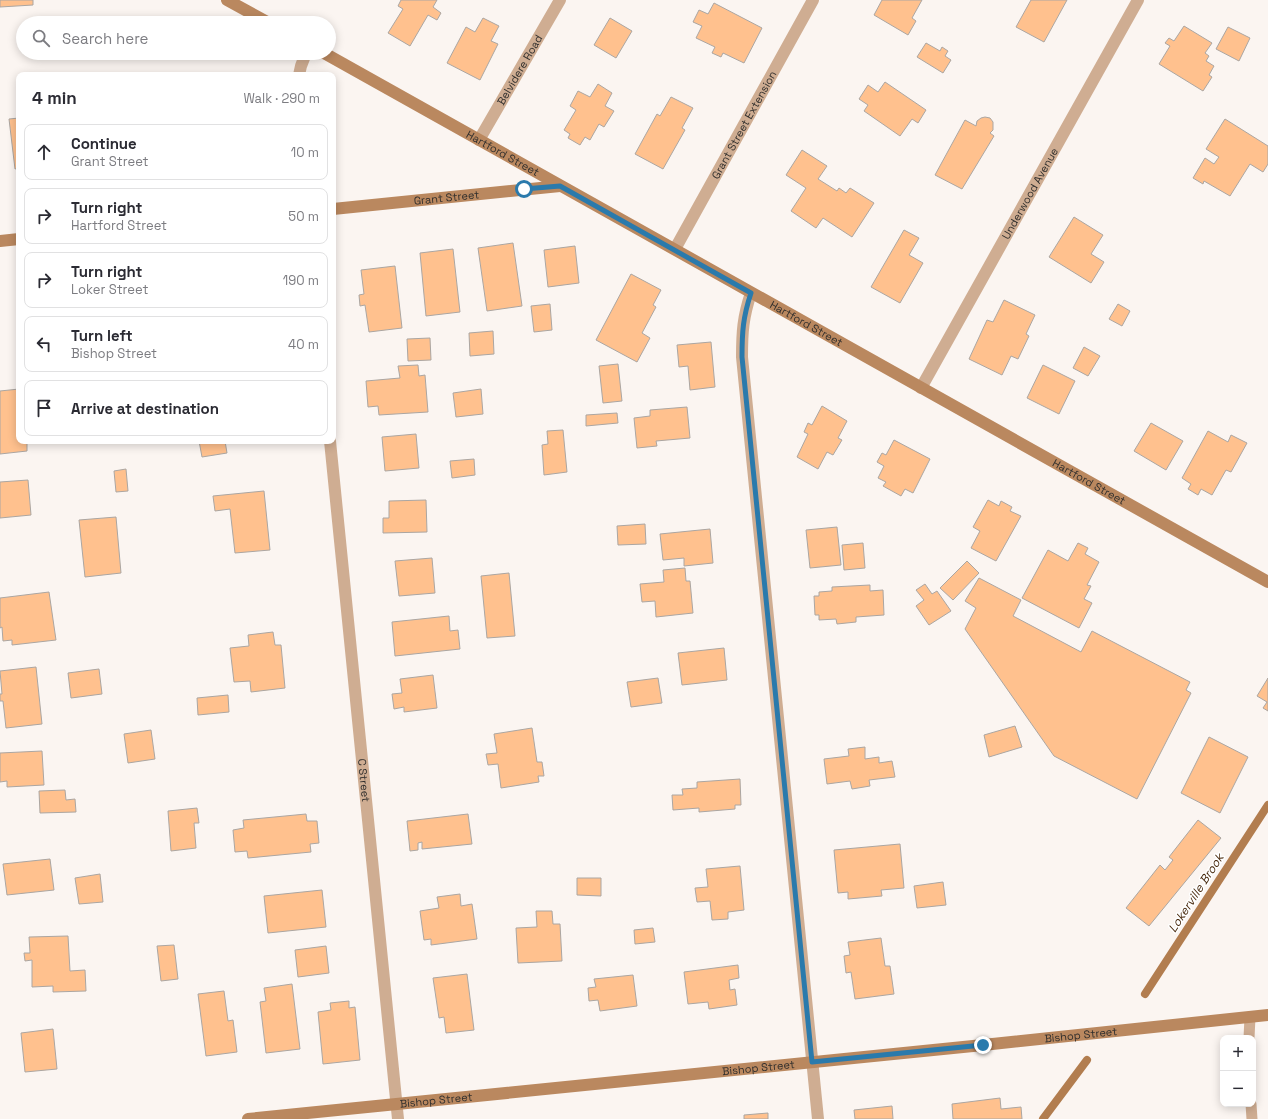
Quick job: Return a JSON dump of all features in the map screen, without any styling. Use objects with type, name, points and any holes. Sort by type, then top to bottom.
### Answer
[{"type":"street","points":[[227,0],[256,16]]},
{"type":"street","name":"Belvidere Road","points":[[479,140],[560,0]]},
{"type":"street","name":"Grant Street Extension","points":[[675,249],[813,0]]},
{"type":"street","name":"Underwood Avenue","points":[[921,388],[1138,0]]},
{"type":"street","points":[[300,72],[303,60]]},
{"type":"street","name":"Hartford Street","points":[[336,60],[1268,582]]},
{"type":"street","name":"Grant Street","points":[[336,209],[560,186]]},
{"type":"street","points":[[0,241],[16,239]]},
{"type":"street","points":[[751,293],[744,314],[742,357],[818,1119]]},
{"type":"street","name":"C Street","points":[[330,444],[398,1119]]},
{"type":"street","name":"Bishop Street","points":[[248,1119],[1268,1015]]},
{"type":"lane","points":[[1249,1035],[1250,1017]]},
{"type":"lane","points":[[1251,1107],[1252,1119]]},
{"type":"building","points":[[0,0],[33,0],[33,5],[0,7]]},
{"type":"building","points":[[401,0],[437,0],[433,7],[441,13],[437,20],[428,15],[410,46],[388,33],[403,9],[398,6]]},
{"type":"building","points":[[882,0],[922,0],[912,18],[916,21],[908,35],[874,15]]},
{"type":"building","points":[[1031,0],[1067,0],[1044,42],[1016,27]]},
{"type":"building","points":[[714,3],[762,28],[744,63],[723,53],[721,57],[712,53],[715,47],[696,38],[702,26],[693,22],[699,10],[708,14]]},
{"type":"building","points":[[483,18],[499,26],[491,41],[498,44],[480,80],[447,63],[466,27],[475,32]]},
{"type":"building","points":[[610,18],[632,31],[616,58],[594,45]]},
{"type":"building","points":[[1184,26],[1212,43],[1205,53],[1209,56],[1206,61],[1214,66],[1209,75],[1212,77],[1203,91],[1159,64],[1170,46],[1165,43],[1169,38],[1174,41]]},
{"type":"building","points":[[1228,27],[1250,38],[1239,61],[1216,49]]},
{"type":"building","points":[[926,43],[940,51],[942,47],[948,51],[945,56],[951,60],[943,73],[917,57]]},
{"type":"building","points":[[885,82],[926,110],[918,123],[912,119],[900,136],[864,111],[868,105],[859,99],[868,85],[878,92]]},
{"type":"building","points":[[598,84],[612,93],[605,106],[614,111],[604,127],[599,124],[590,140],[585,137],[580,145],[568,138],[570,134],[564,130],[576,110],[570,106],[578,91],[590,97]]},
{"type":"building","points":[[671,97],[693,108],[682,128],[685,130],[663,169],[635,154],[657,114],[660,116]]},
{"type":"building","points":[[985,117],[990,118],[993,122],[993,130],[990,133],[994,136],[962,189],[935,175],[965,120],[976,126],[977,121]]},
{"type":"building","points":[[16,118],[15,169],[9,119]]},
{"type":"building","points":[[1225,119],[1268,146],[1268,164],[1263,172],[1250,164],[1230,196],[1204,181],[1203,184],[1193,178],[1205,158],[1214,164],[1219,157],[1206,149]]},
{"type":"building","points":[[802,150],[827,166],[818,179],[837,191],[839,188],[846,193],[850,188],[874,203],[852,237],[823,218],[816,228],[791,211],[806,188],[786,175]]},
{"type":"building","points":[[1074,217],[1103,235],[1091,254],[1104,262],[1091,283],[1049,257]]},
{"type":"building","points":[[904,230],[919,238],[909,255],[923,263],[900,303],[871,287]]},
{"type":"building","points":[[513,243],[522,306],[487,311],[478,248]]},
{"type":"building","points":[[575,246],[579,283],[548,287],[544,250]]},
{"type":"building","points":[[453,249],[460,312],[426,316],[420,253]]},
{"type":"building","points":[[395,266],[402,328],[369,332],[365,305],[360,306],[359,295],[364,294],[361,270]]},
{"type":"building","points":[[631,274],[661,290],[653,305],[656,307],[642,333],[650,338],[637,362],[596,340]]},
{"type":"building","points":[[1004,300],[1035,315],[1026,334],[1029,336],[1018,359],[1011,356],[1002,375],[969,359],[987,320],[993,322]]},
{"type":"building","points":[[550,304],[552,330],[534,332],[531,306]]},
{"type":"building","points":[[1118,304],[1130,311],[1122,326],[1109,319]]},
{"type":"building","points":[[493,331],[494,354],[470,356],[469,333]]},
{"type":"building","points":[[430,338],[431,360],[408,361],[407,339]]},
{"type":"building","points":[[711,342],[715,387],[690,390],[688,366],[679,367],[677,345]]},
{"type":"building","points":[[1084,347],[1100,356],[1088,376],[1073,368]]},
{"type":"building","points":[[618,364],[622,401],[603,403],[599,366]]},
{"type":"building","points":[[418,365],[419,376],[425,375],[428,412],[379,415],[378,406],[368,407],[366,381],[400,378],[398,366]]},
{"type":"building","points":[[1043,365],[1075,381],[1059,414],[1027,398]]},
{"type":"building","points":[[16,389],[16,444],[27,444],[27,451],[0,454],[0,391]]},
{"type":"building","points":[[481,389],[483,414],[456,417],[453,393]]},
{"type":"building","points":[[822,406],[847,421],[838,438],[842,440],[833,455],[827,452],[818,469],[797,457],[808,434],[804,432],[808,423],[812,425]]},
{"type":"building","points":[[687,407],[690,438],[656,441],[657,446],[637,448],[634,418],[650,416],[650,410]]},
{"type":"building","points":[[617,413],[618,423],[586,426],[586,415]]},
{"type":"building","points":[[1151,423],[1183,441],[1166,470],[1134,451]]},
{"type":"building","points":[[563,430],[567,472],[544,475],[542,445],[548,444],[547,431]]},
{"type":"building","points":[[1208,431],[1228,442],[1231,435],[1247,443],[1231,472],[1226,470],[1212,495],[1201,489],[1198,495],[1188,489],[1191,484],[1182,478]]},
{"type":"building","points":[[416,434],[419,468],[385,471],[382,437]]},
{"type":"building","points":[[894,440],[930,459],[913,493],[905,489],[901,496],[883,486],[886,482],[878,478],[884,466],[877,462],[882,453],[886,455]]},
{"type":"building","points":[[200,444],[226,444],[227,453],[202,457]]},
{"type":"building","points":[[474,459],[475,475],[452,478],[450,461]]},
{"type":"building","points":[[126,469],[128,491],[116,492],[114,471]]},
{"type":"building","points":[[28,480],[31,515],[0,518],[0,482]]},
{"type":"building","points":[[264,491],[270,550],[235,553],[230,509],[215,511],[213,496]]},
{"type":"building","points":[[426,500],[427,532],[383,533],[383,518],[389,518],[389,501]]},
{"type":"building","points":[[988,500],[999,506],[1001,501],[1012,507],[1010,511],[1021,516],[996,561],[971,548],[980,531],[973,527]]},
{"type":"building","points":[[116,517],[121,573],[85,577],[79,520]]},
{"type":"building","points":[[645,524],[646,544],[618,545],[617,526]]},
{"type":"building","points":[[837,527],[841,565],[810,568],[806,530]]},
{"type":"building","points":[[710,529],[713,563],[684,566],[684,558],[663,560],[660,534]]},
{"type":"building","points":[[863,543],[865,568],[844,570],[842,545]]},
{"type":"building","points":[[1078,543],[1088,548],[1085,554],[1099,562],[1087,585],[1091,586],[1084,599],[1092,603],[1079,628],[1022,598],[1048,550],[1068,561]]},
{"type":"building","points":[[432,558],[435,593],[399,596],[395,561]]},
{"type":"building","points":[[967,561],[979,573],[953,600],[940,588]]},
{"type":"building","points":[[685,568],[686,581],[690,581],[693,613],[656,617],[655,601],[642,602],[640,584],[664,582],[663,570]]},
{"type":"building","points":[[509,573],[515,636],[487,638],[481,576]]},
{"type":"building","points":[[979,578],[1021,600],[1013,616],[1081,652],[1092,631],[1190,682],[1186,690],[1191,693],[1137,799],[1054,756],[965,629],[976,608],[965,601]]},
{"type":"building","points":[[925,584],[932,594],[937,591],[951,611],[929,625],[916,606],[924,600],[916,590]]},
{"type":"building","points":[[870,585],[870,591],[883,590],[884,615],[856,617],[856,622],[837,624],[836,619],[819,620],[819,615],[815,615],[814,596],[819,596],[819,592],[832,591],[832,587]]},
{"type":"building","points":[[49,592],[56,640],[12,645],[12,640],[3,641],[2,627],[0,628],[0,598]]},
{"type":"building","points":[[449,616],[450,631],[458,630],[460,649],[395,656],[392,622]]},
{"type":"building","points":[[273,632],[275,645],[281,645],[285,688],[251,692],[250,681],[234,682],[230,648],[249,646],[248,635]]},
{"type":"building","points":[[724,648],[727,680],[682,685],[678,653]]},
{"type":"building","points":[[36,667],[42,724],[6,728],[3,701],[0,701],[0,694],[2,694],[0,671]]},
{"type":"building","points":[[99,669],[102,694],[71,698],[68,673]]},
{"type":"building","points":[[433,675],[437,708],[404,712],[404,707],[394,709],[392,694],[402,693],[400,679]]},
{"type":"building","points":[[658,678],[662,703],[631,707],[627,682]]},
{"type":"building","points":[[1268,678],[1268,711],[1263,708],[1267,702],[1257,696]]},
{"type":"building","points":[[228,695],[229,712],[198,715],[197,698]]},
{"type":"building","points":[[1015,726],[1022,747],[989,757],[984,735]]},
{"type":"building","points":[[532,728],[537,762],[542,762],[544,776],[538,776],[539,782],[501,788],[498,764],[488,765],[486,754],[497,753],[494,734]]},
{"type":"building","points":[[151,730],[155,759],[128,763],[124,734]]},
{"type":"building","points":[[1209,737],[1248,757],[1220,813],[1181,793]]},
{"type":"building","points":[[865,747],[865,759],[879,757],[879,763],[892,761],[895,777],[869,780],[870,786],[852,789],[850,781],[827,784],[824,759],[849,756],[848,749]]},
{"type":"building","points":[[42,751],[44,785],[7,787],[7,781],[0,782],[0,753]]},
{"type":"building","points":[[740,779],[741,805],[735,805],[735,809],[699,812],[699,808],[673,810],[672,795],[683,795],[682,789],[697,788],[697,782]]},
{"type":"building","points":[[65,790],[66,800],[75,799],[76,812],[40,813],[39,791]]},
{"type":"building","points":[[197,808],[199,823],[194,823],[196,848],[171,851],[168,811]]},
{"type":"building","points":[[306,814],[307,821],[317,821],[319,843],[310,844],[311,852],[248,858],[247,851],[235,852],[233,830],[244,828],[243,820]]},
{"type":"building","points":[[468,814],[472,844],[422,849],[422,842],[418,843],[418,850],[410,851],[407,821]]},
{"type":"building","points":[[1198,820],[1221,838],[1149,926],[1126,908],[1160,865],[1165,870],[1173,860],[1169,857]]},
{"type":"building","points":[[900,844],[904,888],[881,890],[882,896],[848,899],[848,892],[838,893],[834,850]]},
{"type":"building","points":[[50,859],[54,890],[7,895],[3,864]]},
{"type":"building","points":[[740,866],[744,910],[728,912],[728,919],[712,920],[710,901],[697,902],[695,888],[708,887],[706,869]]},
{"type":"building","points":[[100,874],[103,902],[79,904],[75,878]]},
{"type":"building","points":[[577,878],[601,878],[601,896],[577,895]]},
{"type":"building","points":[[943,882],[946,905],[917,908],[914,886]]},
{"type":"building","points":[[322,890],[326,927],[268,933],[264,896]]},
{"type":"building","points":[[460,894],[461,906],[472,904],[477,939],[431,945],[431,939],[424,940],[420,911],[439,908],[437,897]]},
{"type":"building","points":[[536,911],[552,911],[553,924],[560,924],[562,961],[518,963],[516,928],[537,927]]},
{"type":"building","points":[[653,928],[655,942],[635,944],[634,930]]},
{"type":"building","points":[[68,936],[70,971],[85,970],[86,991],[53,992],[53,986],[32,987],[32,960],[25,961],[24,953],[30,953],[29,937]]},
{"type":"building","points":[[881,938],[885,966],[890,966],[894,994],[855,999],[851,972],[846,973],[844,956],[850,955],[848,942]]},
{"type":"building","points":[[174,945],[178,979],[161,981],[157,946]]},
{"type":"building","points":[[326,946],[329,973],[298,977],[295,950]]},
{"type":"building","points":[[738,965],[739,978],[729,980],[730,990],[735,989],[737,1005],[709,1009],[708,1002],[688,1004],[684,972]]},
{"type":"building","points":[[467,974],[474,1030],[446,1033],[444,1017],[439,1018],[433,978]]},
{"type":"building","points":[[633,975],[637,1006],[600,1011],[598,1000],[589,1001],[588,988],[596,987],[594,979]]},
{"type":"building","points":[[292,984],[300,1049],[266,1053],[260,1002],[266,1001],[264,988]]},
{"type":"building","points":[[224,991],[228,1021],[233,1020],[237,1052],[206,1056],[198,994]]},
{"type":"building","points":[[349,1001],[349,1008],[355,1007],[360,1060],[323,1064],[318,1012],[331,1010],[330,1003]]},
{"type":"building","points":[[53,1029],[57,1069],[25,1072],[21,1033]]},
{"type":"building","points":[[1000,1098],[1001,1109],[1021,1107],[1022,1119],[953,1119],[952,1104]]},
{"type":"building","points":[[892,1106],[893,1119],[855,1119],[854,1110]]},
{"type":"building","points":[[768,1113],[768,1119],[744,1119],[744,1115]]},
{"type":"waterway","name":"Lokerville Brook","points":[[1145,994],[1268,805]]},
{"type":"waterway","name":"Lokerville Brook","points":[[1043,1119],[1087,1060]]},
{"type":"route","points":[[524,189],[560,186],[675,249],[751,293],[744,314],[742,357],[812,1062],[983,1045]]}]
